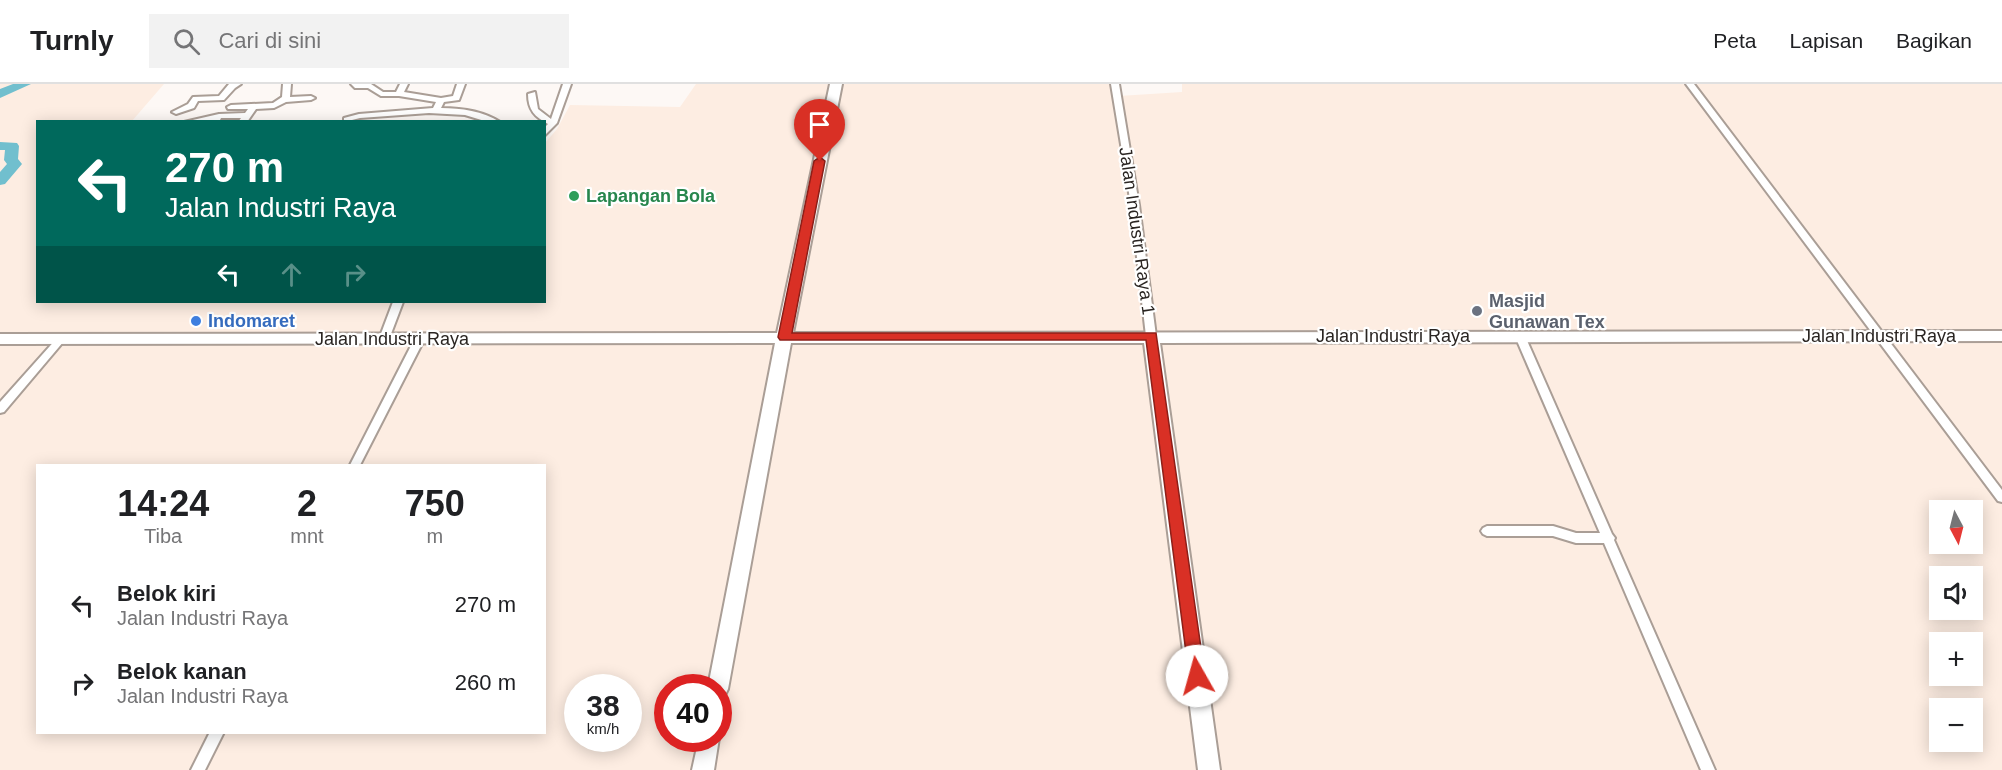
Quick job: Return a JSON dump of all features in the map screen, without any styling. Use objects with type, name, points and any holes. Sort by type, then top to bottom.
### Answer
[{"type":"street","points":[[176,112],[190,106],[196,99],[221,98],[237,84]]},
{"type":"street","points":[[286,100],[287,84]]},
{"type":"street","points":[[355,84],[359,87],[370,86],[379,94],[399,94],[441,100],[456,98],[461,84]]},
{"type":"street","points":[[399,94],[404,84]]},
{"type":"street","points":[[548,128],[567,84]]},
{"type":"street","points":[[721,674],[784,337],[836,84]]},
{"type":"street","name":"Jalan Industri Raya 1","points":[[1115,84],[1135,205],[1209,770]]},
{"type":"street","points":[[1690,84],[2002,498]]},
{"type":"street","points":[[532,94],[532,106],[541,120]]},
{"type":"street","points":[[231,107],[279,105],[286,100],[311,98]]},
{"type":"street","points":[[436,111],[441,100]]},
{"type":"street","points":[[217,119],[245,118],[254,107]]},
{"type":"street","points":[[347,120],[359,116],[436,111],[464,113],[489,120]]},
{"type":"street","points":[[400,120],[405,112]]},
{"type":"street","points":[[384,339],[398,303]]},
{"type":"street","points":[[1520,336],[1708,770]]},
{"type":"street","name":"Jalan Industri Raya","points":[[0,339],[2002,336]]},
{"type":"street","points":[[356,464],[420,338]]},
{"type":"street","points":[[0,409],[61,339]]},
{"type":"street","points":[[1487,531],[1553,531],[1576,538],[1609,538]]},
{"type":"street","points":[[198,770],[216,734]]},
{"type":"street","points":[[703,770],[706,752]]},
{"type":"shaded area","points":[[0,84],[164,84],[133,120],[36,120],[36,303],[546,303],[546,142],[557,129],[570,105],[680,107],[696,84],[1114,84],[1119,96],[1182,92],[1182,84],[2002,84],[2002,770],[0,770]]},
{"type":"waterway","points":[[0,94],[24,84]]},
{"type":"waterway","points":[[0,146],[12,146],[11,160],[15,164],[0,181]]},
{"type":"place","name":"Lapangan Bola","points":[[574,196]]},
{"type":"place","name":"Masjid Gunawan Tex","points":[[1477,311]]},
{"type":"place","name":"Indomaret","points":[[196,321]]},
{"type":"route","points":[[820,161],[784,337],[1151,336],[1197,676]]}]
